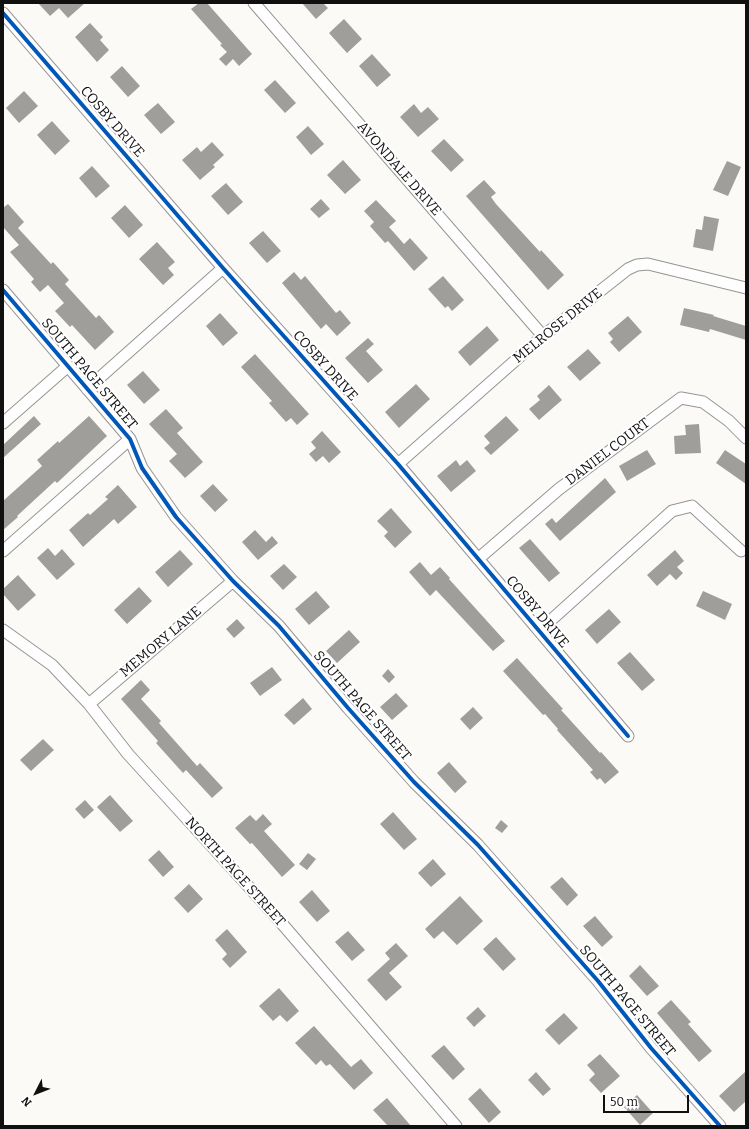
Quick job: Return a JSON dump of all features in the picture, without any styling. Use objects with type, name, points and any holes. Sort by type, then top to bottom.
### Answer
[{"type":"street","name":"AVONDALE DRIVE","points":[[254,3],[543,336]]},
{"type":"street","name":"COSBY DRIVE","points":[[3,13],[223,268],[398,464],[628,736]]},
{"type":"street","name":"MELROSE DRIVE","points":[[398,464],[543,336],[628,268],[648,264],[746,288]]},
{"type":"street","points":[[87,390],[223,268]]},
{"type":"street","name":"SOUTH PAGE STREET","points":[[3,290],[130,439],[142,468],[176,517],[233,581],[279,626],[348,708],[414,782],[483,851],[598,981],[652,1048],[720,1126]]},
{"type":"street","points":[[3,423],[68,366]]},
{"type":"street","name":"DANIEL COURT","points":[[478,559],[559,490],[680,398],[703,402],[729,421],[746,438]]},
{"type":"street","points":[[3,551],[130,439]]},
{"type":"street","points":[[539,631],[672,511],[692,506],[741,552]]},
{"type":"street","name":"MEMORY LANE","points":[[89,704],[233,581]]},
{"type":"street","name":"NORTH PAGE STREET","points":[[3,630],[52,665],[89,704],[128,754],[278,919],[456,1126]]},
{"type":"building","points":[[38,3],[85,3],[68,18],[59,8],[50,16]]},
{"type":"building","points":[[199,3],[207,3],[252,54],[239,66],[233,59],[226,66],[219,59],[227,52],[220,45],[222,44],[191,9]]},
{"type":"building","points":[[302,3],[323,3],[328,8],[316,19]]},
{"type":"building","points":[[344,19],[362,39],[347,53],[329,33]]},
{"type":"building","points":[[90,23],[103,37],[100,40],[109,50],[97,62],[75,37]]},
{"type":"building","points":[[372,54],[391,75],[377,87],[359,66]]},
{"type":"building","points":[[122,66],[140,86],[128,97],[110,77]]},
{"type":"building","points":[[275,80],[296,103],[285,113],[264,90]]},
{"type":"building","points":[[24,91],[38,106],[19,123],[6,108]]},
{"type":"building","points":[[158,103],[175,122],[161,134],[144,115]]},
{"type":"building","points":[[414,104],[421,113],[428,107],[439,119],[418,137],[400,117]]},
{"type":"building","points":[[52,121],[70,141],[55,155],[37,135]]},
{"type":"building","points":[[308,126],[324,144],[311,155],[296,137]]},
{"type":"building","points":[[444,139],[464,160],[451,172],[431,151]]},
{"type":"building","points":[[212,142],[224,155],[213,165],[215,167],[200,180],[182,160],[197,147],[201,152]]},
{"type":"building","points":[[343,160],[361,180],[345,194],[327,175]]},
{"type":"building","points":[[727,161],[741,167],[728,196],[713,190]]},
{"type":"building","points":[[92,166],[110,186],[96,198],[79,178]]},
{"type":"building","points":[[484,180],[496,193],[491,197],[496,204],[540,252],[541,250],[564,275],[548,290],[466,196]]},
{"type":"building","points":[[226,183],[243,202],[228,215],[211,196]]},
{"type":"building","points":[[321,199],[330,209],[319,218],[310,209]]},
{"type":"building","points":[[376,200],[396,221],[389,227],[404,244],[410,238],[428,258],[414,271],[388,241],[385,243],[370,226],[374,222],[364,211]]},
{"type":"building","points":[[8,204],[24,222],[18,228],[51,264],[53,262],[69,280],[65,284],[96,318],[99,315],[114,332],[95,350],[72,325],[70,327],[55,311],[64,303],[48,285],[40,292],[31,282],[34,279],[10,252],[19,245],[3,227],[3,208]]},
{"type":"building","points":[[125,205],[143,225],[129,238],[111,218]]},
{"type":"building","points":[[704,216],[719,219],[713,251],[693,247],[696,229],[702,230]]},
{"type":"building","points":[[263,231],[281,251],[267,263],[249,243]]},
{"type":"building","points":[[157,242],[175,262],[168,268],[174,275],[163,285],[139,259]]},
{"type":"building","points":[[294,272],[301,280],[305,276],[336,313],[340,310],[351,323],[337,336],[326,324],[321,329],[282,283]]},
{"type":"building","points":[[443,276],[464,300],[452,311],[448,306],[445,308],[428,289]]},
{"type":"building","points":[[684,308],[714,315],[713,316],[746,326],[746,340],[710,329],[709,332],[680,325]]},
{"type":"building","points":[[220,313],[238,333],[223,346],[206,326]]},
{"type":"building","points":[[628,316],[642,332],[619,352],[610,342],[613,339],[608,333]]},
{"type":"building","points":[[487,326],[499,340],[470,366],[458,352]]},
{"type":"building","points":[[368,338],[374,344],[366,351],[383,370],[368,383],[345,358]]},
{"type":"building","points":[[588,349],[601,363],[580,381],[567,367]]},
{"type":"building","points":[[255,354],[309,414],[297,425],[291,418],[286,422],[269,403],[272,401],[241,367]]},
{"type":"building","points":[[143,371],[160,390],[144,404],[127,385]]},
{"type":"building","points":[[416,384],[430,399],[399,428],[385,412]]},
{"type":"building","points":[[549,385],[562,400],[539,420],[529,409],[540,400],[537,396]]},
{"type":"building","points":[[166,409],[183,428],[177,433],[203,462],[185,478],[169,461],[177,454],[149,424]]},
{"type":"building","points":[[34,416],[41,424],[3,458],[3,445]]},
{"type":"building","points":[[89,416],[107,436],[57,483],[55,481],[3,530],[3,501],[42,466],[37,460],[58,441],[59,443]]},
{"type":"building","points":[[506,416],[519,430],[491,455],[484,448],[490,443],[484,436]]},
{"type":"building","points":[[699,424],[701,453],[675,454],[674,436],[686,435],[685,425]]},
{"type":"building","points":[[322,431],[341,452],[329,463],[323,456],[316,462],[309,454],[316,448],[311,442]]},
{"type":"building","points":[[647,450],[656,464],[627,481],[619,466]]},
{"type":"building","points":[[725,450],[746,464],[746,484],[716,463]]},
{"type":"building","points":[[456,460],[460,466],[467,460],[476,471],[451,492],[437,476]]},
{"type":"building","points":[[605,478],[616,492],[560,541],[545,524],[552,518],[556,523]]},
{"type":"building","points":[[213,484],[228,500],[215,512],[200,496]]},
{"type":"building","points":[[118,485],[137,507],[118,524],[114,519],[83,547],[69,530],[88,513],[90,515],[108,499],[105,497]]},
{"type":"building","points":[[391,508],[412,532],[395,548],[384,536],[388,532],[377,521]]},
{"type":"building","points":[[255,530],[266,542],[272,536],[278,543],[258,560],[242,542]]},
{"type":"building","points":[[530,539],[560,573],[549,582],[519,548]]},
{"type":"building","points":[[48,548],[55,556],[62,549],[75,564],[57,580],[37,558]]},
{"type":"building","points":[[180,550],[193,564],[168,587],[155,572]]},
{"type":"building","points":[[675,550],[684,561],[677,567],[683,573],[676,580],[670,574],[657,586],[647,575]]},
{"type":"building","points":[[420,562],[431,575],[440,567],[505,641],[493,651],[436,590],[430,596],[409,572]]},
{"type":"building","points":[[284,564],[297,577],[283,590],[270,576]]},
{"type":"building","points":[[18,575],[36,595],[18,611],[3,594],[3,589]]},
{"type":"building","points":[[139,587],[152,601],[127,624],[114,610]]},
{"type":"building","points":[[316,591],[330,607],[309,625],[295,609]]},
{"type":"building","points":[[703,591],[732,604],[725,620],[696,606]]},
{"type":"building","points":[[609,609],[621,622],[597,644],[585,630]]},
{"type":"building","points":[[237,619],[245,628],[234,638],[226,629]]},
{"type":"building","points":[[349,630],[360,642],[337,663],[326,651]]},
{"type":"building","points":[[630,652],[655,680],[642,691],[617,663]]},
{"type":"building","points":[[517,658],[563,709],[561,710],[619,772],[605,784],[600,778],[597,780],[590,772],[593,770],[557,730],[558,729],[545,714],[543,715],[503,671]]},
{"type":"building","points":[[272,667],[282,680],[260,696],[250,683]]},
{"type":"building","points":[[388,669],[395,677],[389,683],[382,676]]},
{"type":"building","points":[[141,680],[150,690],[141,699],[161,721],[159,723],[197,766],[200,763],[223,788],[212,798],[186,770],[183,773],[156,743],[158,741],[121,699]]},
{"type":"building","points":[[396,693],[408,706],[392,720],[380,707]]},
{"type":"building","points":[[303,698],[312,709],[294,725],[284,715]]},
{"type":"building","points":[[473,707],[483,718],[470,730],[460,719]]},
{"type":"building","points":[[43,739],[54,750],[31,771],[20,760]]},
{"type":"building","points":[[449,762],[467,782],[455,793],[437,773]]},
{"type":"building","points":[[110,795],[133,821],[120,832],[97,807]]},
{"type":"building","points":[[85,800],[94,810],[84,819],[75,809]]},
{"type":"building","points":[[393,812],[417,839],[404,850],[380,824]]},
{"type":"building","points":[[263,814],[272,824],[264,831],[295,865],[282,877],[252,843],[250,844],[235,828],[250,815],[256,821]]},
{"type":"building","points":[[501,820],[508,826],[502,833],[495,828]]},
{"type":"building","points":[[159,850],[174,867],[163,877],[148,860]]},
{"type":"building","points":[[308,853],[316,859],[307,870],[299,864]]},
{"type":"building","points":[[433,859],[446,874],[431,887],[418,873]]},
{"type":"building","points":[[562,877],[578,895],[567,906],[550,887]]},
{"type":"building","points":[[189,884],[203,899],[188,913],[174,898]]},
{"type":"building","points":[[312,890],[330,911],[317,922],[299,902]]},
{"type":"building","points":[[460,896],[483,921],[457,945],[443,931],[434,939],[425,929]]},
{"type":"building","points":[[595,916],[613,937],[602,947],[583,926]]},
{"type":"building","points":[[227,929],[247,952],[230,968],[222,959],[227,954],[215,940]]},
{"type":"building","points":[[348,931],[365,950],[352,961],[335,942]]},
{"type":"building","points":[[496,937],[516,959],[503,971],[483,949]]},
{"type":"building","points":[[396,943],[408,956],[389,973],[402,987],[386,1001],[367,980],[390,959],[385,953]]},
{"type":"building","points":[[640,965],[659,986],[647,996],[629,976]]},
{"type":"building","points":[[279,988],[299,1011],[287,1022],[280,1015],[273,1021],[259,1006]]},
{"type":"building","points":[[671,1000],[691,1022],[688,1024],[712,1051],[699,1062],[657,1013]]},
{"type":"building","points":[[478,1007],[486,1016],[474,1027],[466,1018]]},
{"type":"building","points":[[564,1013],[578,1028],[559,1045],[545,1030]]},
{"type":"building","points":[[314,1026],[351,1067],[361,1059],[373,1073],[354,1090],[330,1064],[326,1066],[321,1060],[316,1065],[295,1043]]},
{"type":"building","points":[[444,1045],[465,1069],[453,1080],[431,1056]]},
{"type":"building","points":[[600,1054],[620,1076],[601,1093],[589,1080],[595,1074],[587,1065]]},
{"type":"building","points":[[746,1071],[746,1101],[734,1112],[719,1096]]},
{"type":"building","points":[[536,1072],[551,1089],[543,1096],[528,1080]]},
{"type":"building","points":[[480,1088],[501,1112],[489,1123],[468,1099]]},
{"type":"building","points":[[637,1095],[653,1113],[640,1125],[624,1107]]},
{"type":"building","points":[[387,1098],[411,1126],[388,1126],[373,1110]]},
{"type":"cycle path","points":[[3,13],[223,268],[398,464],[628,736]]},
{"type":"cycle path","points":[[3,290],[130,439],[142,468],[176,517],[233,581],[279,626],[348,708],[414,782],[478,845],[598,981],[651,1048],[720,1126]]}]
